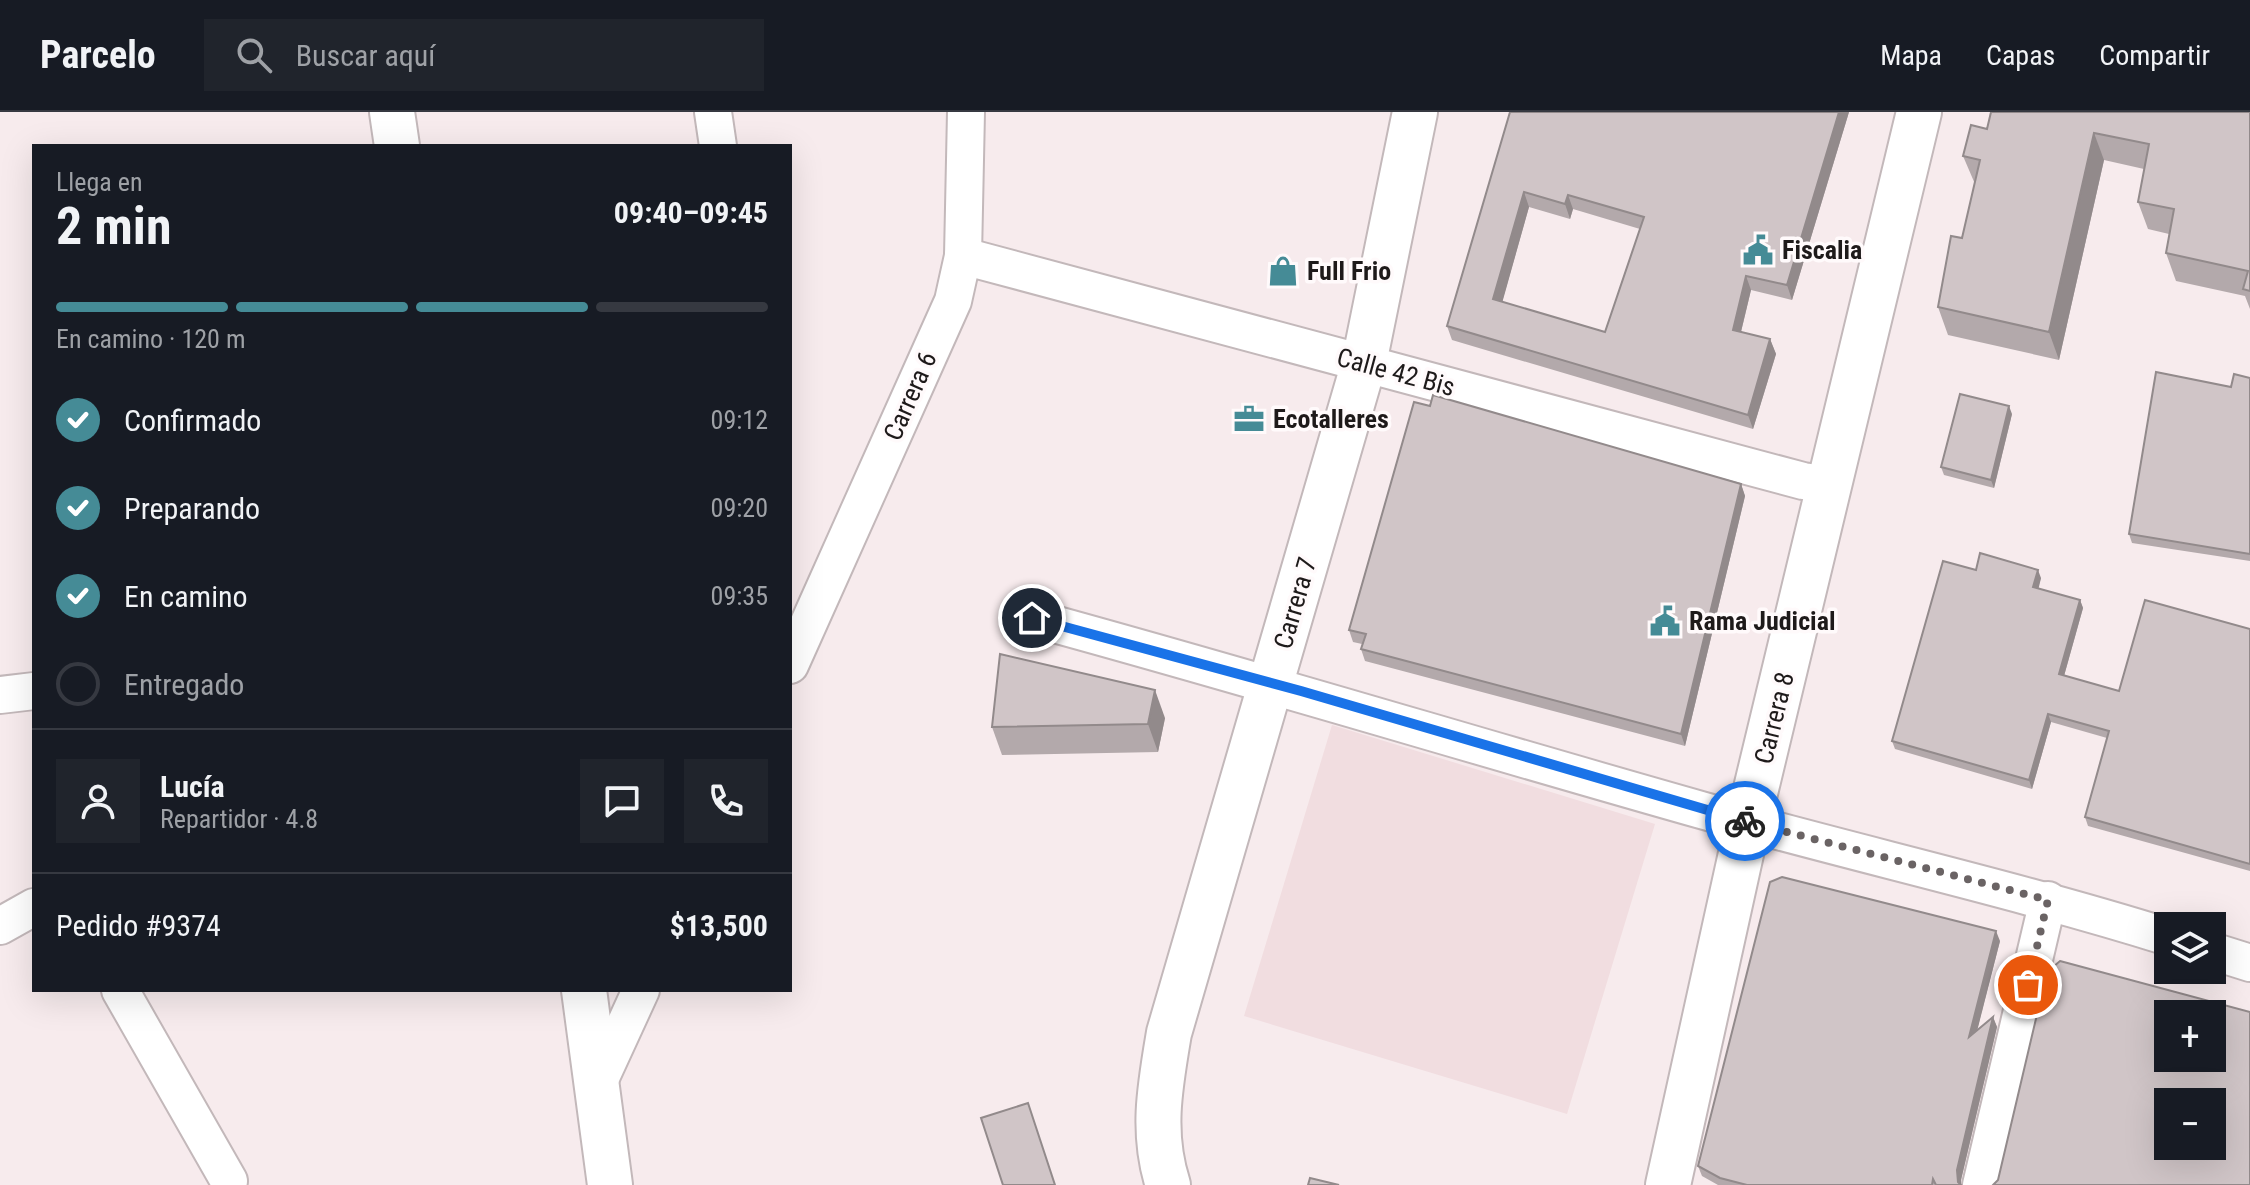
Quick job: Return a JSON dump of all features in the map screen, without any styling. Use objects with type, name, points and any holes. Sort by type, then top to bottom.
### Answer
[{"type":"main road","points":[[392,112],[397,144]]},
{"type":"main road","name":"Carrera 7","points":[[1168,1185],[1156,1136],[1157,1104],[1169,1033],[1364,363],[1415,112]]},
{"type":"main road","name":"Carrera 8","points":[[1668,1185],[1748,822],[1817,483],[1919,112]]},
{"type":"main road","points":[[584,992],[610,1185]]},
{"type":"street","points":[[713,112],[718,144]]},
{"type":"street","name":"Carrera 6","points":[[792,661],[953,301],[963,256],[966,112]]},
{"type":"street","name":"Calle 42 Bis","points":[[963,256],[1817,483]]},
{"type":"street","points":[[1032,618],[1748,822],[2048,900],[2154,933]]},
{"type":"street","points":[[0,695],[32,691]]},
{"type":"street","points":[[1981,1185],[2048,900]]},
{"type":"street","points":[[0,926],[32,908]]},
{"type":"street","points":[[2226,955],[2250,963]]},
{"type":"street","points":[[121,992],[229,1181]]},
{"type":"street","points":[[596,1088],[640,992]]},
{"type":"shaded area","points":[[1332,725],[1655,824],[1567,1114],[1244,1016]]},
{"type":"building","points":[[1510,112],[1839,112],[1787,285],[1746,276],[1733,330],[1770,339],[1748,415],[1447,326]],"holes":[[[1524,192],[1565,204],[1568,195],[1644,217],[1605,332],[1493,299]]]},
{"type":"building","points":[[1991,112],[2250,112],[2250,291],[2243,289],[2248,271],[2166,253],[2174,209],[2138,202],[2149,144],[2094,133],[2049,332],[1938,307],[1951,236],[1962,238],[1980,160],[1963,156],[1971,125],[1987,129]]},
{"type":"building","points":[[2156,372],[2231,387],[2234,374],[2250,378],[2250,554],[2129,534]]},
{"type":"building","points":[[1960,394],[2009,406],[1991,480],[1941,467]]},
{"type":"building","points":[[1433,395],[1741,484],[1681,734],[1361,649],[1366,634],[1349,630],[1414,402],[1430,406]]},
{"type":"building","points":[[1980,553],[2038,570],[2033,587],[2080,600],[2059,674],[2119,691],[2145,600],[2250,629],[2250,864],[2085,817],[2109,731],[2048,714],[2029,780],[1892,741],[1943,561],[1976,570]]},
{"type":"building","points":[[1000,654],[1155,690],[1148,724],[992,727]]},
{"type":"building","points":[[1782,877],[1996,931],[1969,1037],[1993,1017],[1957,1170],[1961,1185],[1936,1185],[1933,1179],[1932,1185],[1747,1185],[1720,1178],[1698,1166],[1770,882]]},
{"type":"building","points":[[2060,961],[2205,1000],[2154,1000],[2154,1072],[2226,1072],[2226,1006],[2250,1012],[2250,1185],[1993,1185],[1998,1180],[2047,972]]},
{"type":"building","points":[[1028,1103],[1055,1185],[1003,1185],[981,1118]]},
{"type":"building","points":[[1310,1178],[1339,1185],[1308,1185]]},
{"type":"way so far","points":[[1745,821],[2048,900],[2028,985]]},
{"type":"place","name":"Fiscalia","points":[[1758,250]]},
{"type":"place","name":"Full Frio","points":[[1283,271]]},
{"type":"place","name":"Ecotalleres","points":[[1249,419]]},
{"type":"place","name":"Rama Judicial","points":[[1665,621]]},
{"type":"route","points":[[1032,618],[1301,691],[1745,821]]}]
